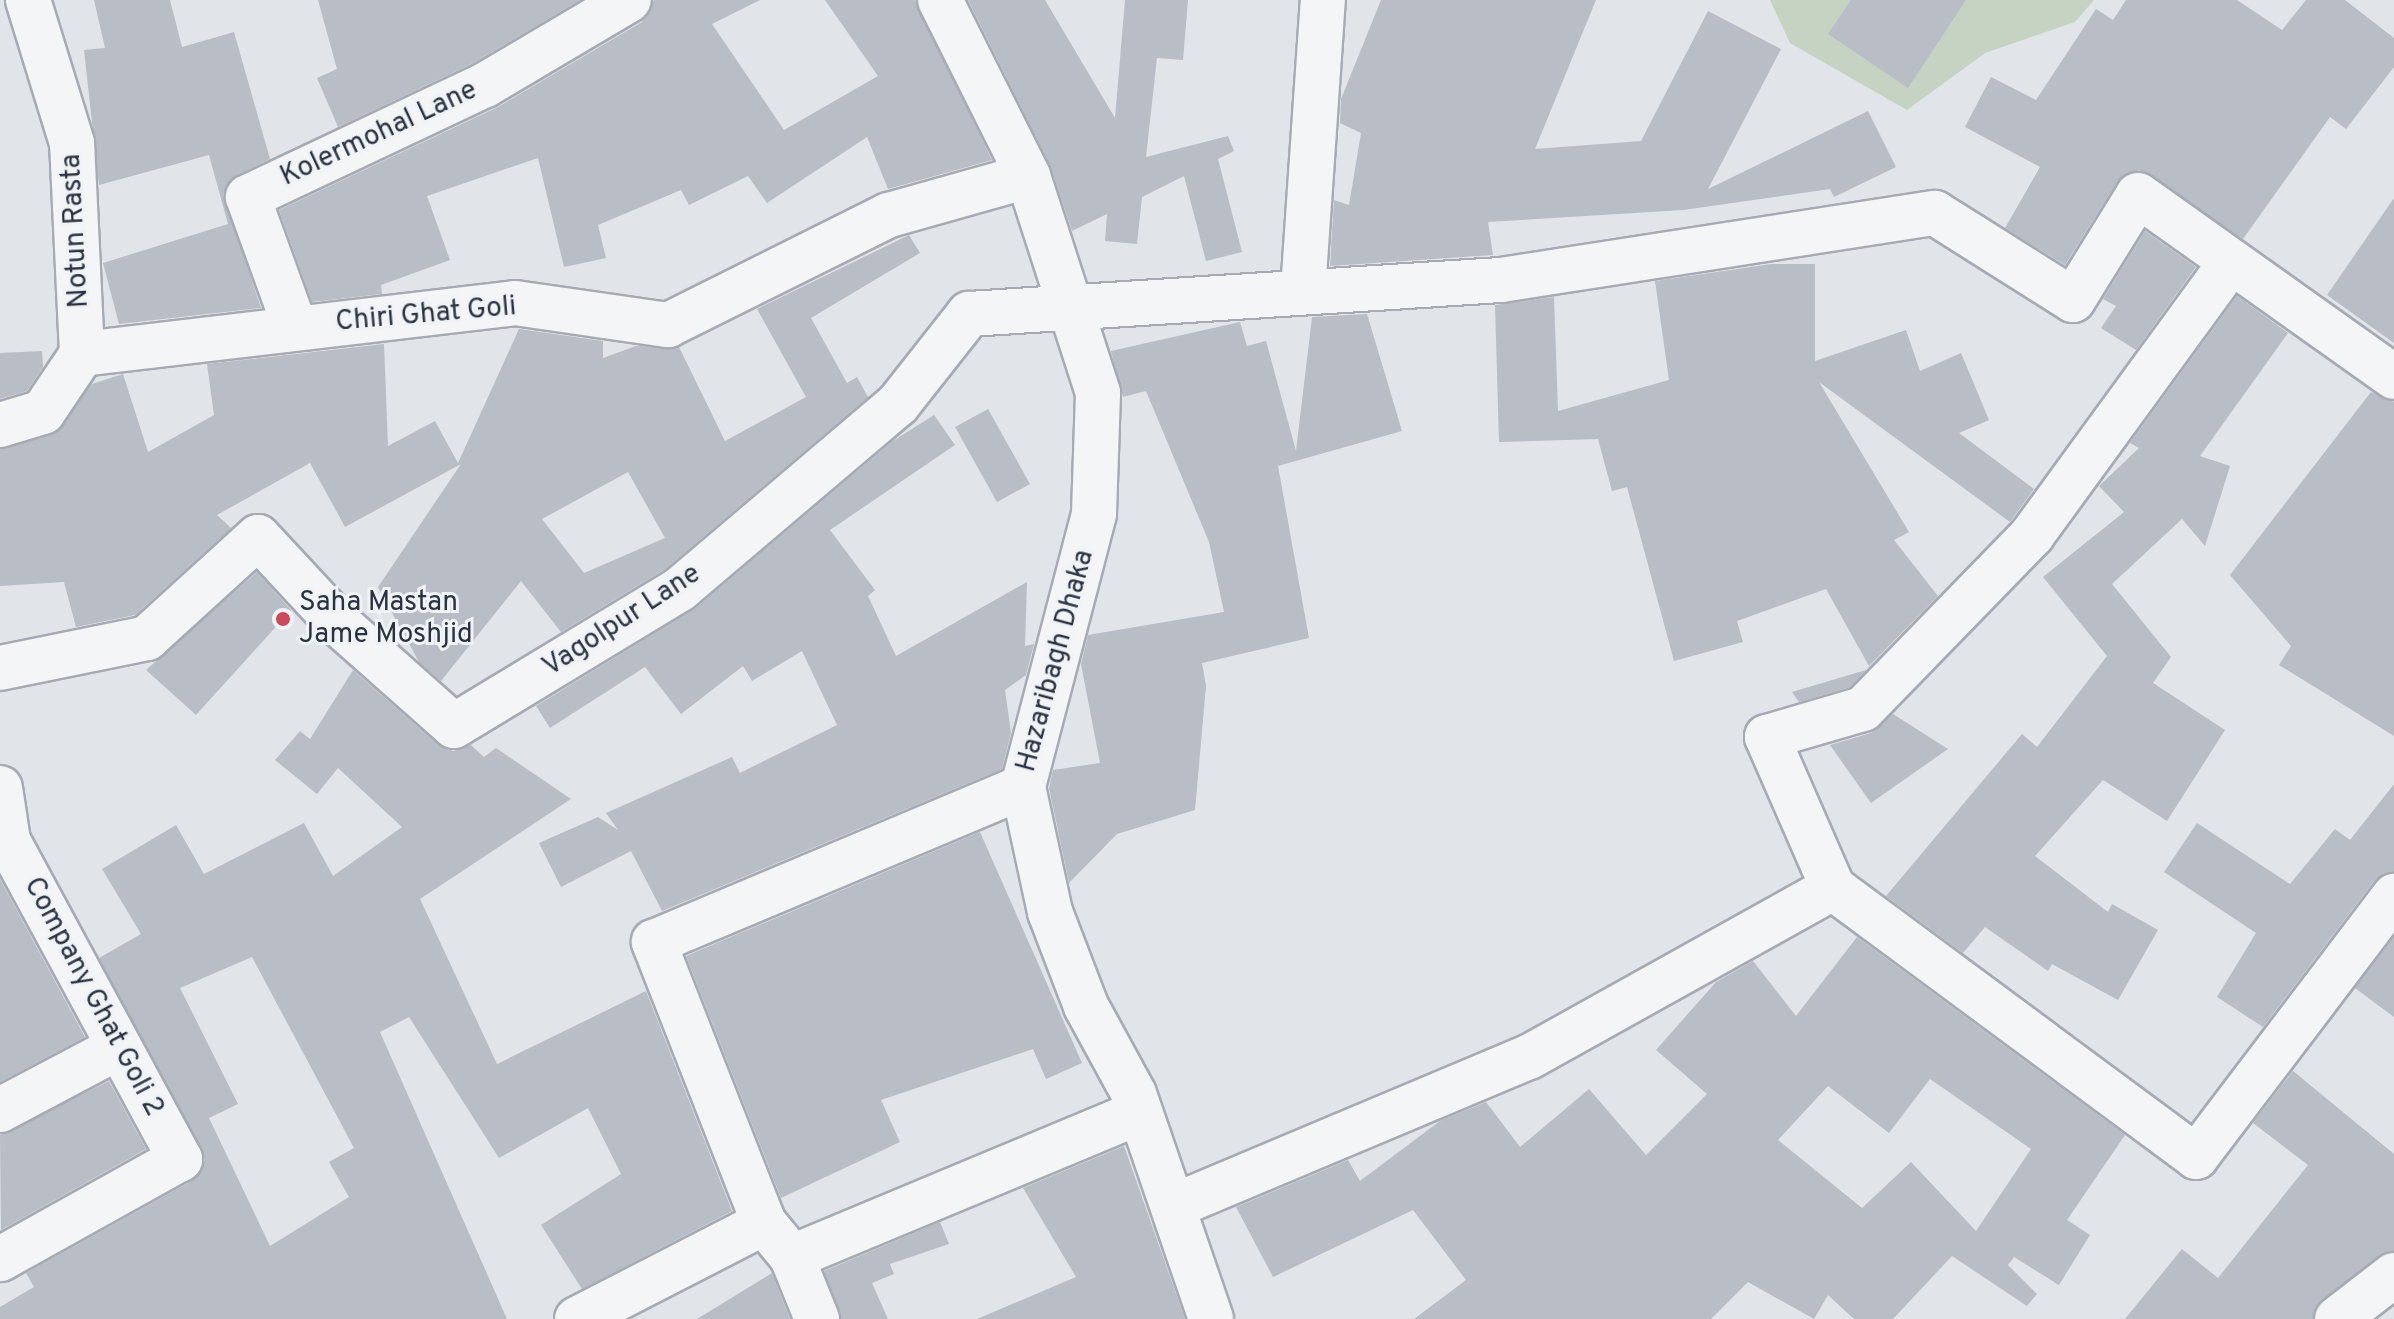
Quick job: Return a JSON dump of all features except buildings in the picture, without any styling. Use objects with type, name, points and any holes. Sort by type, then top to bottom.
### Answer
[{"type":"street","name":"Notun Rasta","points":[[28,0],[72,143],[82,354]]},
{"type":"street","name":"Kolermohal Lane","points":[[295,327],[248,197],[485,85],[629,0]]},
{"type":"street","name":"Hazaribagh Dhaka","points":[[940,0],[1028,176],[1098,393],[1094,514],[1023,787],[1050,912],[1138,1113],[1174,1206],[1211,1319]]},
{"type":"street","points":[[1303,291],[1323,0]]},
{"type":"street","name":"Chiri Ghat Goli","points":[[82,354],[515,303],[668,325],[889,215],[1028,176]]},
{"type":"street","points":[[1069,305],[1501,280],[1935,213],[2073,300],[2138,195],[2394,377]]},
{"type":"street","points":[[2231,262],[2032,535],[1863,709],[1767,737],[1833,888],[2196,1157],[2394,896]]},
{"type":"street","name":"Vagolpur Lane","points":[[0,668],[147,638],[258,537],[338,623],[454,726],[680,589],[898,404],[969,314],[1069,305]]},
{"type":"street","points":[[0,425],[43,412],[82,354]]},
{"type":"street","points":[[817,1319],[792,1257],[764,1223],[654,942],[1023,787]]},
{"type":"street","name":"Company Ghat Goli 2","points":[[0,788],[8,841],[180,1159],[0,1259]]},
{"type":"street","points":[[1174,1206],[1529,1057],[1833,888]]},
{"type":"street","points":[[0,1110],[119,1047]]},
{"type":"street","points":[[792,1257],[1138,1113]]},
{"type":"street","points":[[577,1319],[764,1223]]},
{"type":"street","points":[[2337,1319],[2394,1275]]},
{"type":"green space","points":[[1770,0],[2094,0],[2075,22],[1985,53],[1907,110],[1790,43]]},
{"type":"place","name":"Saha Mastan Jame Moshjid","points":[[283,619]]}]
